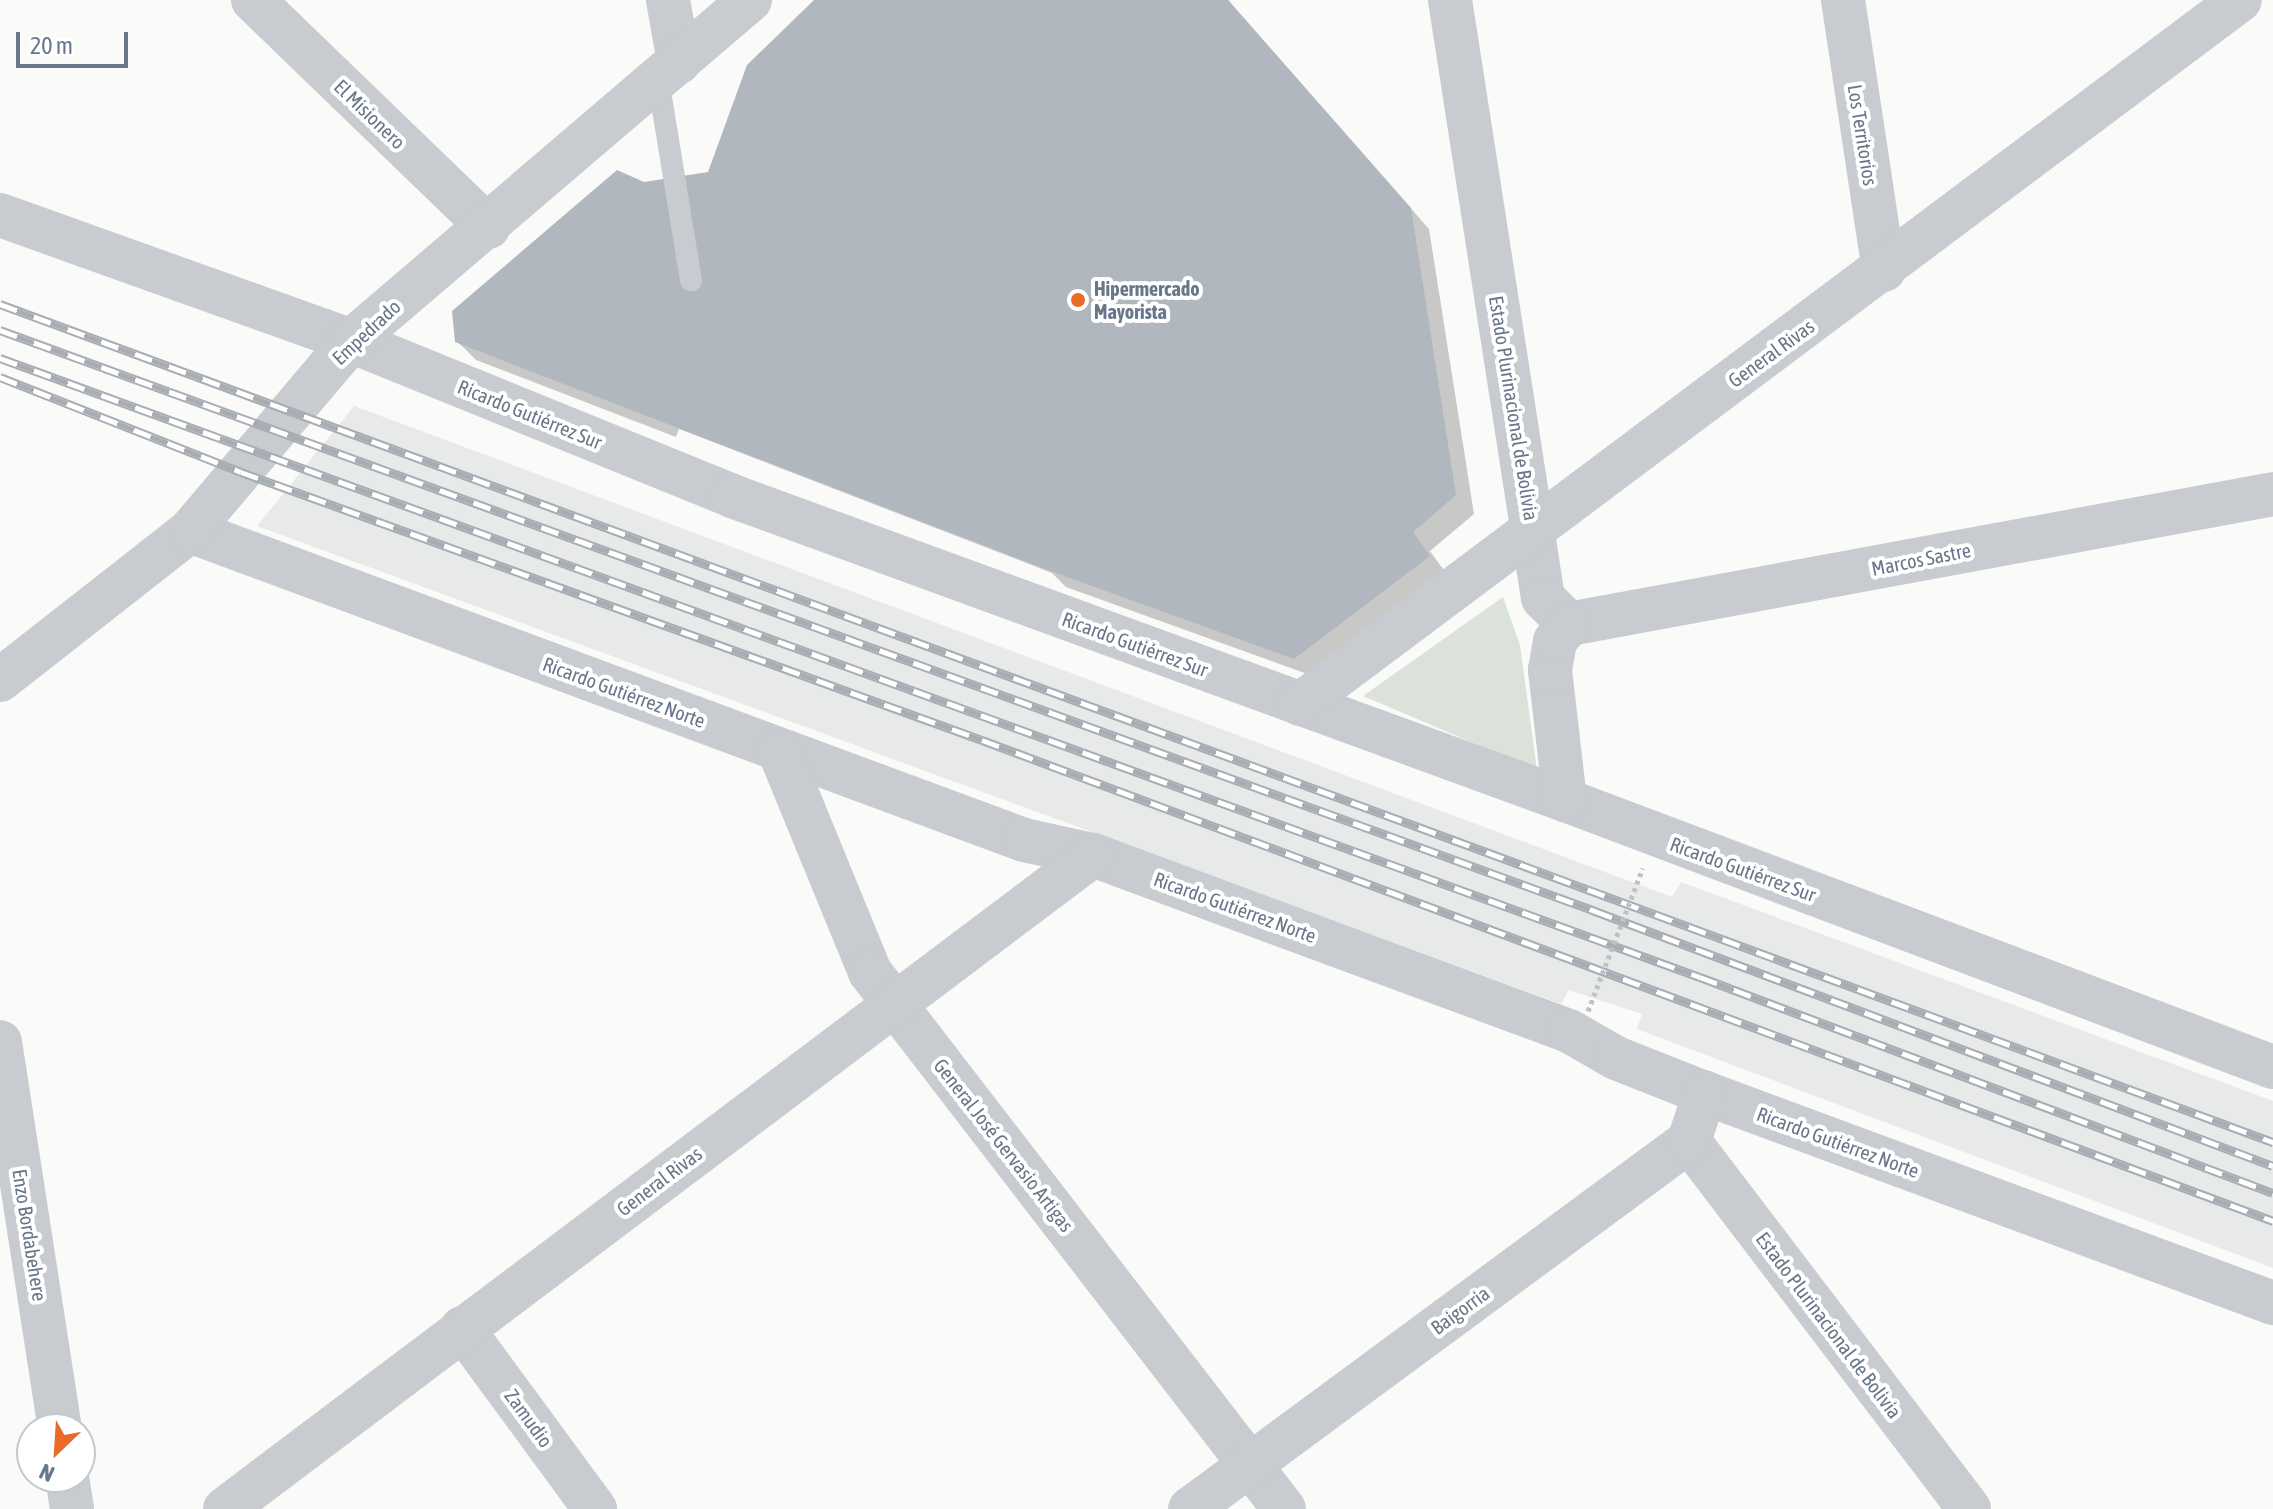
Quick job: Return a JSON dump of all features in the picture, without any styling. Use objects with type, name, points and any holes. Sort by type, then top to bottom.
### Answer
[{"type":"street","name":"El Misionero","points":[[253,0],[488,227]]},
{"type":"street","points":[[668,0],[668,71]]},
{"type":"street","name":"Empedrado","points":[[0,680],[190,531],[351,341],[750,0]]},
{"type":"street","name":"Estado Plurinacional de Bolivia","points":[[1450,0],[1543,598],[1569,624]]},
{"type":"street","name":"Los Territorios","points":[[1843,0],[1884,270]]},
{"type":"street","name":"General Rivas","points":[[1300,704],[1884,270],[2240,0]]},
{"type":"street","name":"Ricardo Gutiérrez Sur","points":[[0,215],[351,341],[732,496],[1565,800],[2273,1067]]},
{"type":"street","name":"Marcos Sastre","points":[[1569,624],[2273,494]]},
{"type":"street","name":"Ricardo Gutiérrez Norte","points":[[190,531],[1024,840],[1093,855],[1569,1031],[1616,1058],[1705,1093],[2273,1303]]},
{"type":"street","points":[[1565,800],[1550,670],[1555,641],[1569,624]]},
{"type":"street","name":"General José Gervasio Artigas","points":[[779,750],[870,972],[1284,1509]]},
{"type":"street","name":"General Rivas","points":[[225,1509],[1093,855]]},
{"type":"street","name":"Enzo Bordabehere","points":[[0,1042],[58,1413]]},
{"type":"street","points":[[1689,1141],[1705,1093]]},
{"type":"street","name":"Estado Plurinacional de Bolivia","points":[[1689,1141],[1969,1509]]},
{"type":"street","name":"Baigorria","points":[[1190,1509],[1689,1141]]},
{"type":"street","name":"Zamudio","points":[[462,1328],[595,1509]]},
{"type":"lane","points":[[668,71],[691,280]]},
{"type":"path","points":[[1588,1011],[1643,868]]},
{"type":"shaded area","points":[[354,406],[1672,897],[1681,882],[2273,1101],[2273,1268],[1637,1029],[1642,1014],[1569,990],[1561,1004],[257,526]]},
{"type":"shaded area","points":[[1503,597],[1520,645],[1537,770],[1363,696]]},
{"type":"building","name":"Hipermercado Mayorista","points":[[814,0],[1228,0],[1411,208],[1456,495],[1413,532],[1430,556],[1294,659],[1045,569],[455,342],[452,311],[617,170],[644,182],[708,172],[747,65]]},
{"type":"railway","points":[[0,304],[2273,1142]]},
{"type":"railway","points":[[0,330],[1595,911],[2273,1166]]},
{"type":"railway","points":[[0,358],[1700,977],[2273,1193]]},
{"type":"railway","points":[[0,377],[241,472],[982,740],[2273,1221]]},
{"type":"place","name":"Hipermercado Mayorista","points":[[1078,300]]}]
